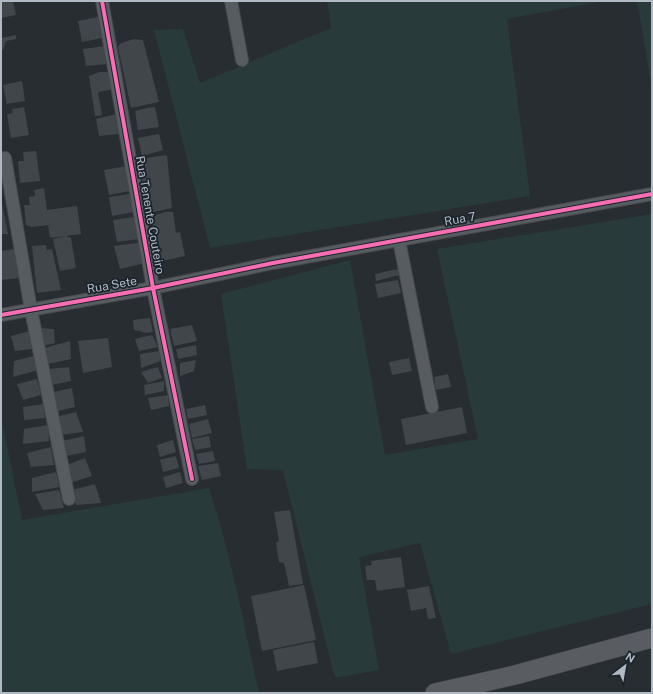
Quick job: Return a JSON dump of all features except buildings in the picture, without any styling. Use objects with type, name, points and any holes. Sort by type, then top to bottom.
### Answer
[{"type":"main road","points":[[436,693],[515,675],[652,638]]},
{"type":"street","name":"Rua Tenente Couteiro","points":[[102,1],[154,288],[192,479]]},
{"type":"street","points":[[231,1],[242,60]]},
{"type":"street","points":[[5,158],[31,310],[69,499]]},
{"type":"street","name":"Rua 7","points":[[273,263],[652,194]]},
{"type":"street","points":[[399,240],[432,407]]},
{"type":"street","name":"Rua Sete","points":[[1,315],[154,288],[273,263]]},
{"type":"shaded area","points":[[327,1],[604,1],[507,19],[530,196],[210,248],[154,30],[183,29],[200,83],[331,28]]},
{"type":"shaded area","points":[[637,1],[652,1],[652,89]]},
{"type":"shaded area","points":[[652,214],[652,604],[451,654],[420,543],[359,557],[379,670],[335,678],[283,470],[247,469],[221,294],[350,260],[385,455],[478,439],[437,249]]},
{"type":"shaded area","points":[[1,416],[22,520],[209,488],[231,564],[259,693],[1,693]]},
{"type":"cycle path","points":[[102,1],[153,288],[192,479]]},
{"type":"cycle path","points":[[1,315],[153,288],[273,263],[652,194]]}]
